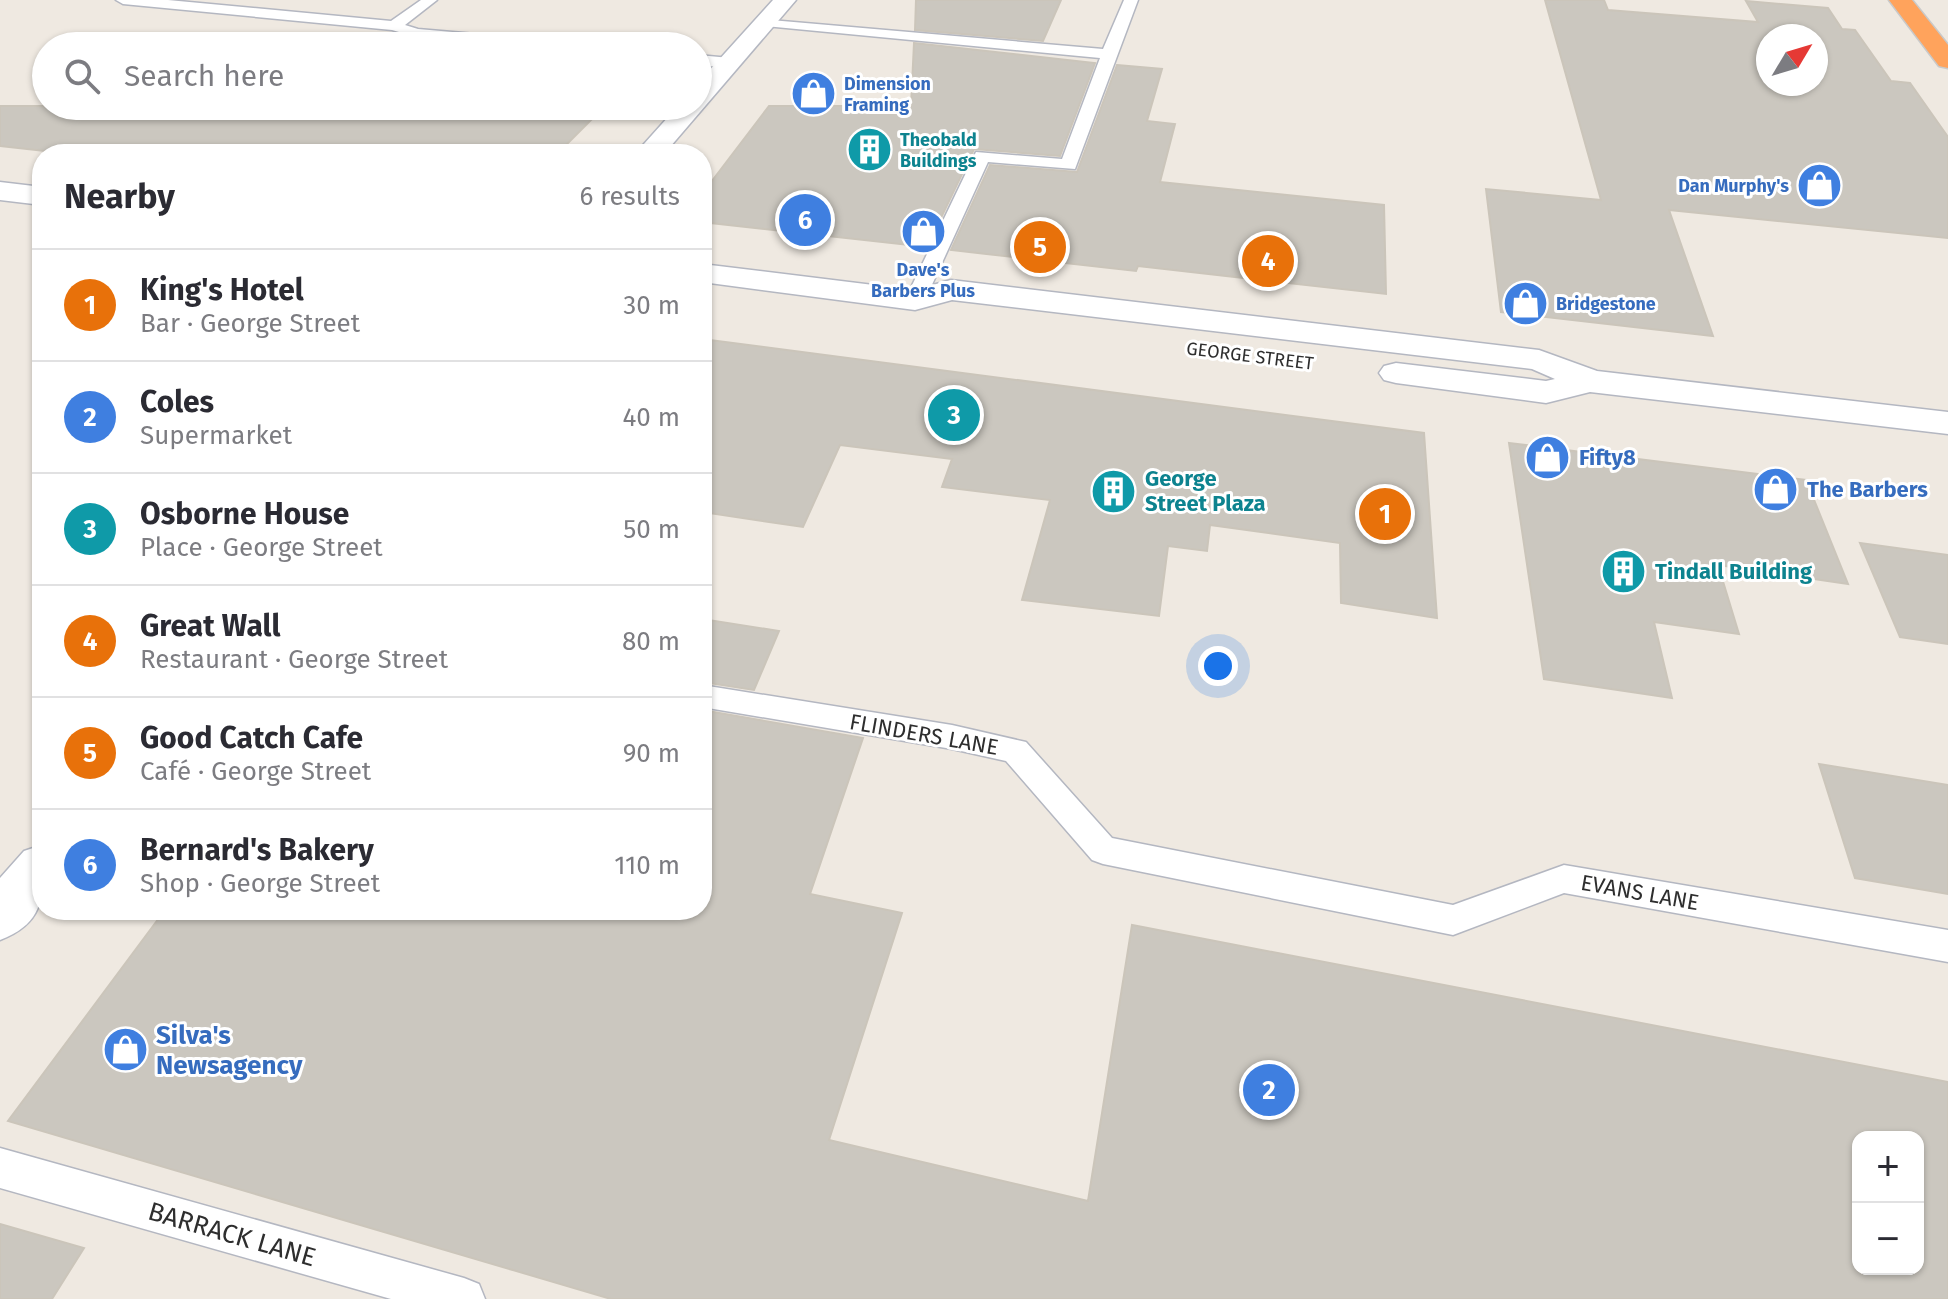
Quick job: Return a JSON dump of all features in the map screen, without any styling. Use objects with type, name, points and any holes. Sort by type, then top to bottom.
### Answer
[{"type":"highway","points":[[1900,0],[1948,61]]},
{"type":"street","points":[[712,83],[785,0]]},
{"type":"street","points":[[658,144],[679,120]]},
{"type":"street","points":[[0,191],[32,195]]},
{"type":"street","name":"GEORGE STREET","points":[[712,274],[915,300],[938,318],[1546,392],[1590,381],[1948,423]]},
{"type":"street","points":[[0,916],[32,879]]},
{"type":"lane","points":[[123,0],[394,26],[413,32]]},
{"type":"lane","points":[[394,26],[430,0]]},
{"type":"lane","points":[[915,300],[982,156],[1069,165],[1131,0]]},
{"type":"lane","points":[[765,22],[1109,54]]},
{"type":"lane","points":[[712,61],[730,63]]},
{"type":"lane","name":"FLINDERS LANE","points":[[712,698],[952,737],[1015,751],[1103,850]]},
{"type":"lane","name":"EVANS LANE","points":[[1103,850],[1453,920],[1564,879],[1948,946]]},
{"type":"lane","name":"BARRACK LANE","points":[[0,1168],[464,1299]]},
{"type":"building","points":[[916,0],[1061,0],[1043,41],[915,30]]},
{"type":"building","points":[[1545,0],[1604,0],[1608,10],[1758,22],[1746,1],[1828,8],[1842,29],[1855,30],[1891,81],[1910,83],[1948,137],[1948,238],[1669,210],[1713,336],[1501,312],[1486,189],[1601,200]]},
{"type":"building","points":[[914,43],[1095,63],[1060,156],[974,149],[927,247],[712,223],[712,181],[769,106],[911,106]]},
{"type":"building","points":[[1117,65],[1162,69],[1147,121],[1175,124],[1160,182],[1384,205],[1386,294],[1138,266],[1136,271],[951,250],[990,165],[1077,172]]},
{"type":"building","points":[[0,106],[32,106],[32,120],[591,120],[567,144],[32,144],[32,150],[0,146]]},
{"type":"building","points":[[712,340],[1424,433],[1437,618],[1341,603],[1340,543],[1210,525],[1207,551],[1168,546],[1159,616],[1022,600],[1050,500],[942,487],[952,459],[840,445],[803,527],[712,513]]},
{"type":"building","name":"Tindall Building","points":[[1509,443],[1806,480],[1848,584],[1718,565],[1739,634],[1654,622],[1672,698],[1544,679]]},
{"type":"building","points":[[1860,543],[1948,555],[1948,644],[1900,637]]},
{"type":"building","points":[[712,621],[779,631],[754,690],[712,684]]},
{"type":"building","points":[[712,712],[863,738],[810,894],[902,913],[829,1140],[1088,1201],[1132,925],[1948,1082],[1948,1299],[611,1299],[8,1121],[158,920],[712,920]]},
{"type":"building","points":[[1819,764],[1948,785],[1948,894],[1855,878]]},
{"type":"building","points":[[0,1224],[84,1248],[52,1299],[0,1299]]},
{"type":"place","name":"Dimension Framing","points":[[813,94]]},
{"type":"place","name":"Theobald Buildings","points":[[869,150]]},
{"type":"place","name":"Dan Murphy's","points":[[1820,186]]},
{"type":"place","name":"Bernard's Bakery","points":[[805,220]]},
{"type":"place","name":"Dave's Barbers Plus","points":[[923,232]]},
{"type":"place","name":"Good Catch Cafe","points":[[1040,247]]},
{"type":"place","name":"Great Wall","points":[[1268,261]]},
{"type":"place","name":"Bridgestone","points":[[1525,304]]},
{"type":"place","name":"Osborne House","points":[[954,415]]},
{"type":"place","name":"Fifty8","points":[[1548,457]]},
{"type":"place","name":"The Barbers","points":[[1776,489]]},
{"type":"place","name":"George Street Plaza","points":[[1114,491]]},
{"type":"place","name":"King's Hotel","points":[[1385,514]]},
{"type":"place","name":"Tindall Building","points":[[1624,571]]},
{"type":"place","name":"Silva's Newsagency","points":[[125,1050]]},
{"type":"place","name":"Coles","points":[[1269,1090]]}]
